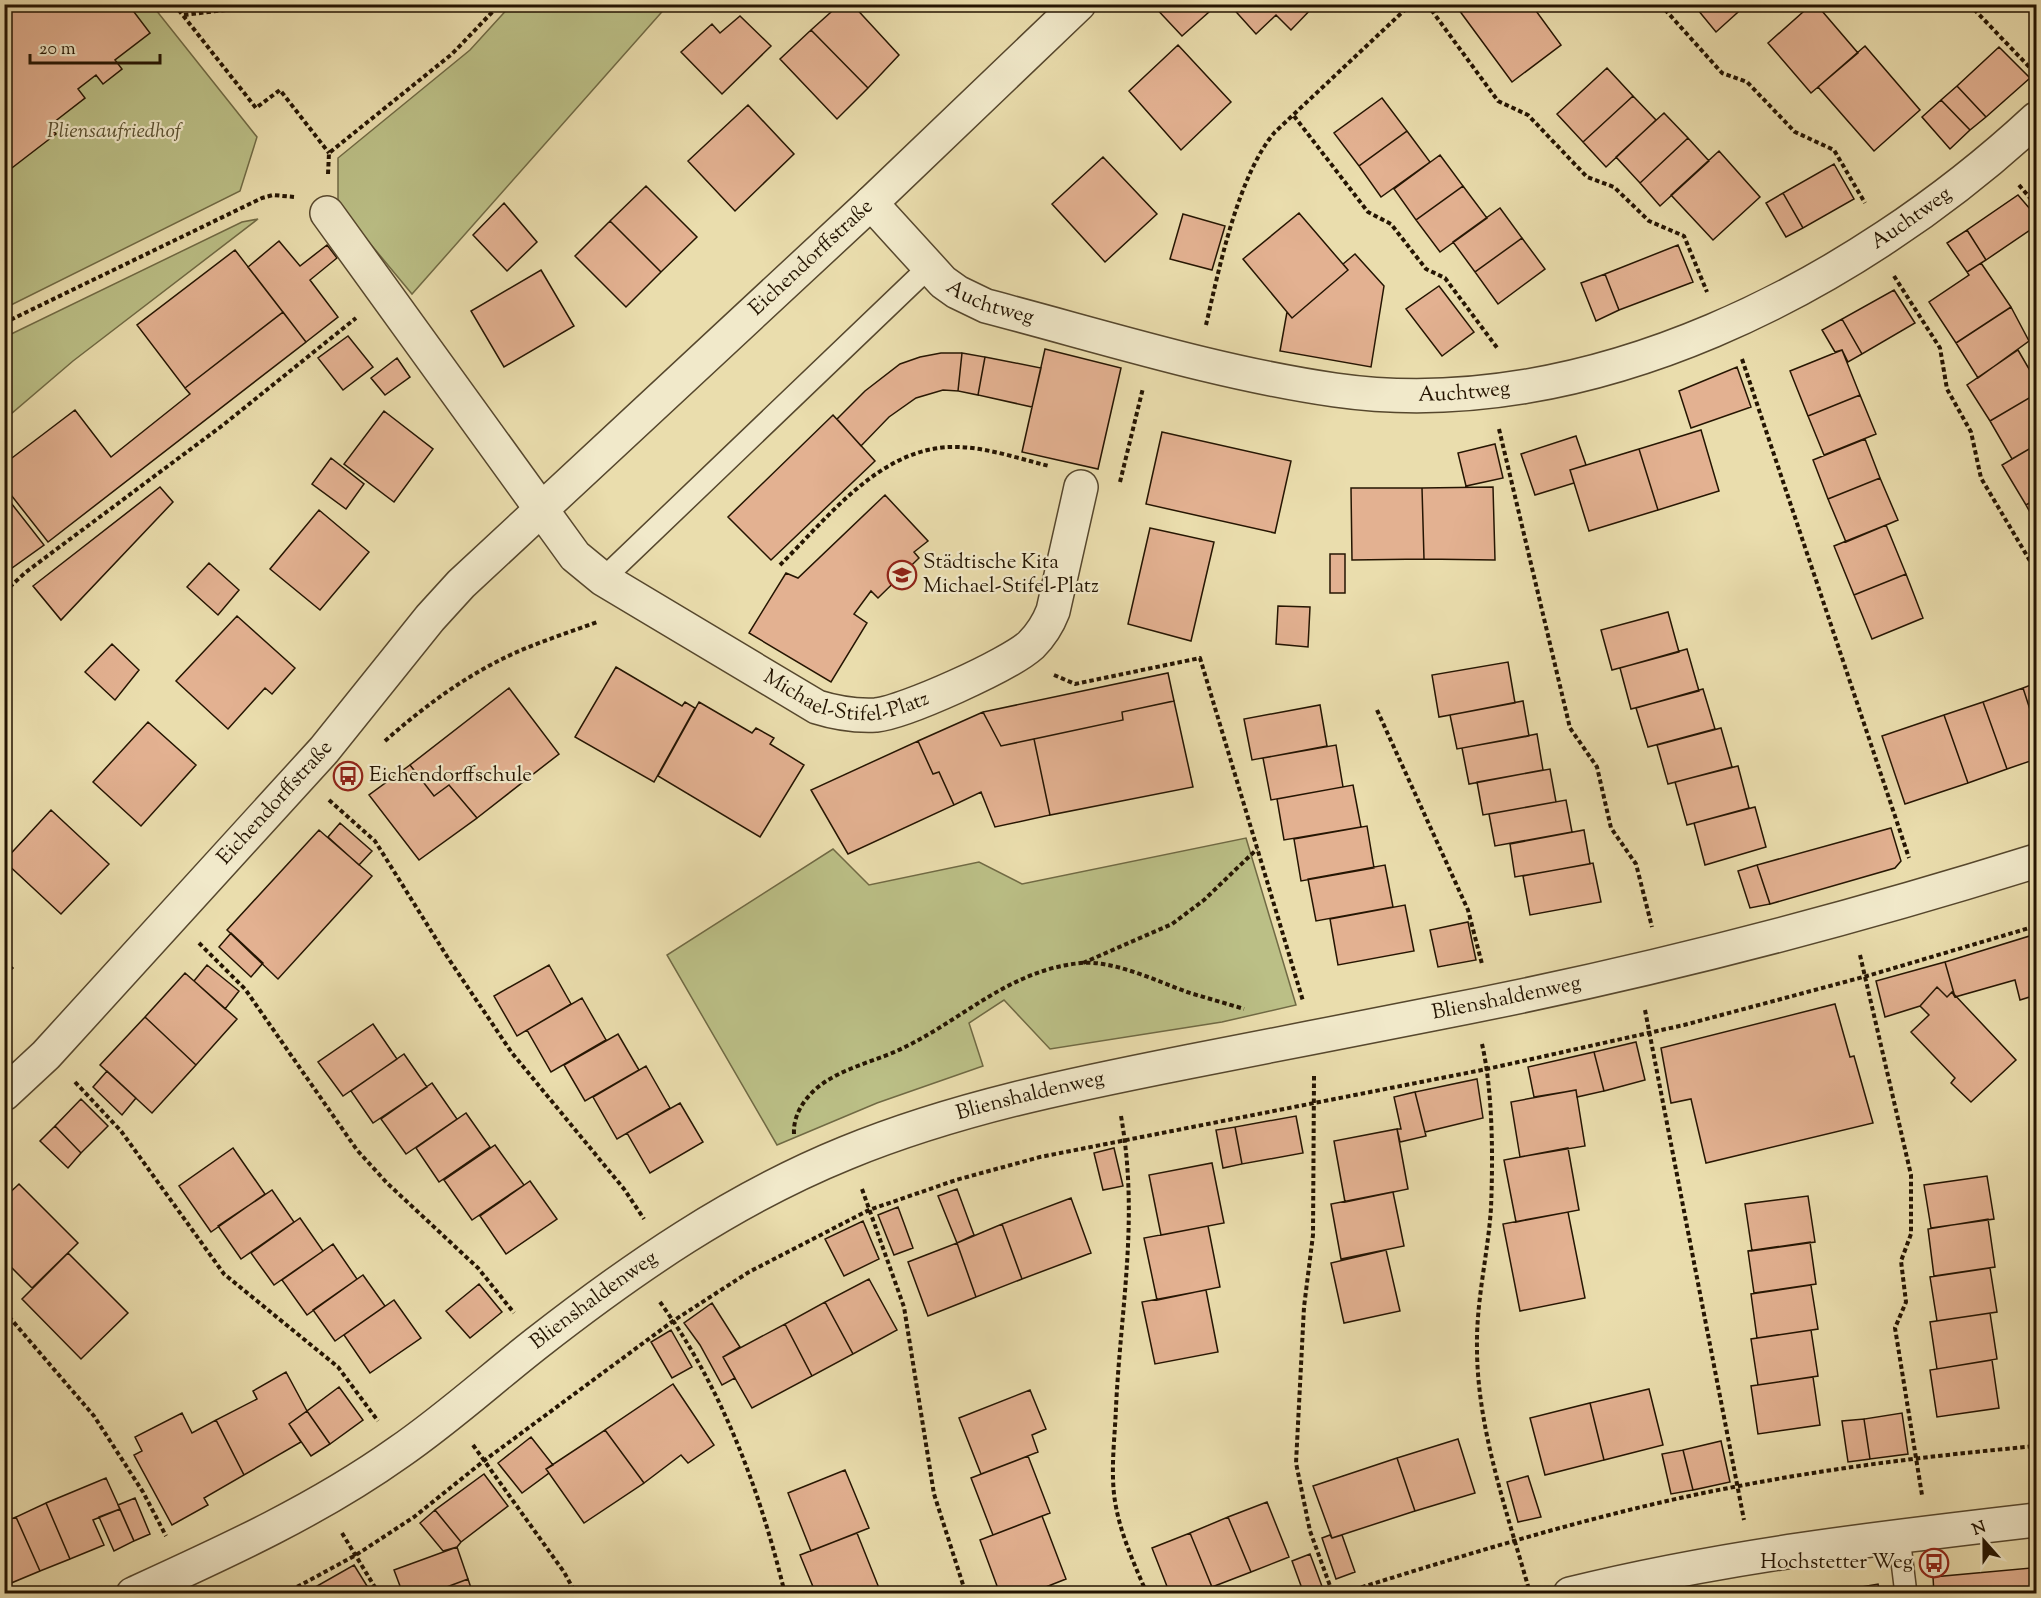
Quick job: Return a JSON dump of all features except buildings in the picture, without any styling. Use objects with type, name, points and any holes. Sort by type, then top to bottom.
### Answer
[{"type":"street","name":"Eichendorffstraße","points":[[4,1094],[46,1054],[324,750],[438,610],[541,509],[871,203],[1079,4]]},
{"type":"street","name":"Auchtweg","points":[[871,203],[928,267],[957,292],[986,306],[1197,361],[1288,382],[1381,394],[1457,394],[1527,388],[1621,364],[1720,326],[1786,294],[1880,241],[1959,187],[2037,119]]},
{"type":"street","points":[[327,213],[541,509]]},
{"type":"street","name":"Michael-Stifel-Platz","points":[[541,509],[575,556],[603,579],[799,698],[836,713],[877,715],[899,710],[1017,655],[1040,635],[1053,611],[1081,487]]},
{"type":"street","name":"Blienshaldenweg","points":[[133,1593],[239,1545],[322,1503],[402,1450],[537,1343],[666,1249],[769,1187],[801,1172],[936,1120],[1014,1098],[1491,1003],[1661,965],[1920,896],[2037,861]]},
{"type":"street","points":[[1570,1593],[1673,1571],[2037,1520]]},
{"type":"lane","points":[[603,579],[928,267]]},
{"type":"lane","points":[[1899,1538],[1906,1593]]},
{"type":"path","points":[[4,323],[262,198],[273,195],[296,198],[327,213],[329,153],[280,90],[256,108],[174,4]]},
{"type":"path","points":[[183,15],[274,4]]},
{"type":"path","points":[[329,153],[452,54],[500,4]]},
{"type":"path","points":[[1197,361],[1230,236],[1251,169],[1264,144],[1411,4]]},
{"type":"path","points":[[1427,4],[1498,101],[1528,115],[1587,177],[1614,187],[1649,222],[1683,236],[1720,326]]},
{"type":"path","points":[[1660,4],[1722,73],[1747,82],[1795,132],[1834,150],[1880,241],[1940,348],[1947,389],[1971,432],[1982,478],[2037,571]]},
{"type":"path","points":[[1969,4],[2037,74]]},
{"type":"path","points":[[1294,116],[1368,212],[1391,224],[1426,269],[1445,278],[1527,388]]},
{"type":"path","points":[[4,592],[26,572],[223,425],[386,294]]},
{"type":"path","points":[[1742,358],[1876,753],[1920,896]]},
{"type":"path","points":[[1122,481],[1144,384]]},
{"type":"path","points":[[1499,427],[1570,728],[1597,767],[1611,828],[1636,864],[1653,931]]},
{"type":"path","points":[[780,565],[872,475],[890,464],[928,450],[961,447],[1065,470],[1081,487]]},
{"type":"path","points":[[380,745],[414,716],[482,669],[522,650],[644,604]]},
{"type":"path","points":[[1017,655],[1075,684],[1200,658],[1291,965]]},
{"type":"path","points":[[1377,710],[1468,910],[1491,1003]]},
{"type":"path","points":[[328,798],[335,791]]},
{"type":"path","points":[[359,826],[388,858],[448,958],[512,1053],[624,1189],[643,1217]]},
{"type":"path","points":[[801,1172],[794,1126],[803,1104],[821,1085],[931,1034],[1010,983],[1028,975],[1082,963],[1172,924],[1204,900],[1257,849]]},
{"type":"path","points":[[284,1593],[356,1554],[414,1517],[485,1460],[673,1321],[749,1272],[869,1210],[956,1180],[1040,1157],[1487,1068],[1684,1025],[1867,976],[2037,926]]},
{"type":"path","points":[[1082,963],[1128,971],[1249,1011]]},
{"type":"path","points":[[226,968],[245,989],[357,1150],[387,1183],[478,1268],[537,1343]]},
{"type":"path","points":[[1867,976],[1872,1011],[1911,1174],[1911,1234],[1900,1261],[1906,1302],[1896,1328],[1918,1459]]},
{"type":"path","points":[[1650,1031],[1738,1486]]},
{"type":"path","points":[[46,1054],[121,1131],[224,1274],[338,1367],[370,1412]]},
{"type":"path","points":[[1487,1068],[1491,1104],[1491,1207],[1479,1310],[1477,1370],[1484,1423],[1530,1593]]},
{"type":"path","points":[[1314,1103],[1313,1235],[1304,1307],[1296,1463],[1310,1531],[1333,1593]]},
{"type":"path","points":[[1125,1139],[1129,1163],[1130,1227],[1118,1357],[1114,1493],[1120,1523],[1147,1593]]},
{"type":"path","points":[[869,1210],[904,1307],[934,1494],[966,1593]]},
{"type":"path","points":[[4,1311],[94,1416],[158,1519]]},
{"type":"path","points":[[673,1321],[696,1354],[721,1406],[753,1485],[785,1593]]},
{"type":"path","points":[[1340,1593],[1515,1540],[1738,1486],[1918,1459],[2037,1446]]},
{"type":"path","points":[[485,1460],[564,1572],[576,1593]]},
{"type":"path","points":[[356,1554],[379,1593]]},
{"type":"green space","name":"Pliensaufriedhof","points":[[5,5],[152,5],[257,137],[240,191],[5,308]]},
{"type":"green space","points":[[511,5],[668,5],[412,294],[338,205],[338,158],[470,50]]},
{"type":"green space","points":[[258,219],[73,361],[5,419],[5,337],[242,222]]},
{"type":"green space","points":[[1246,838],[1296,1005],[1222,1022],[1050,1049],[1004,1000],[969,1023],[983,1066],[877,1103],[777,1145],[667,955],[833,849],[869,885],[979,862],[1022,884]]},
{"type":"place","name":"Städtische Kita Michael-Stifel-Platz","points":[[902,575]]},
{"type":"place","name":"Eichendorffschule","points":[[348,776]]},
{"type":"place","name":"Hochstetter Weg","points":[[1934,1563]]}]
